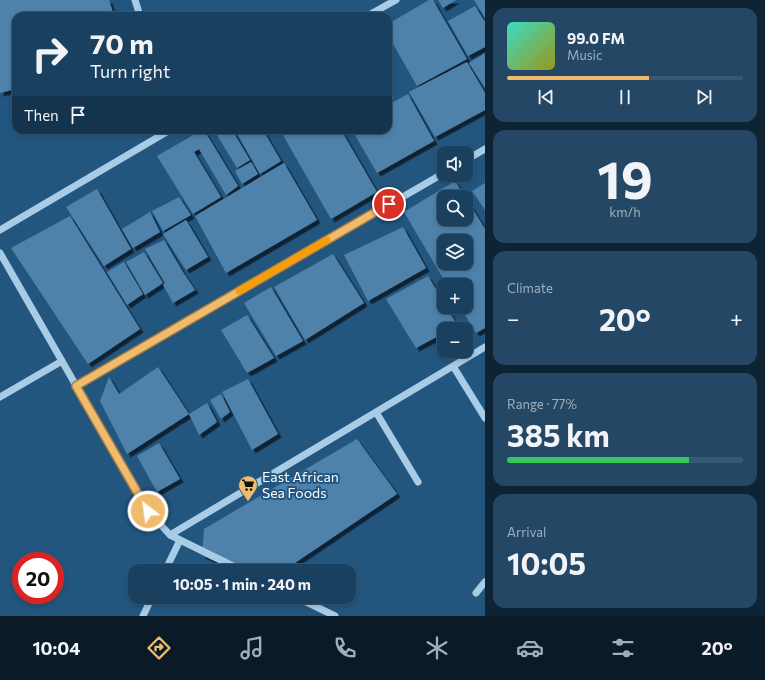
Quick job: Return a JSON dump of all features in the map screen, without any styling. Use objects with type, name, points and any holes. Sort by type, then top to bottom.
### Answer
[{"type":"lane","points":[[135,0],[139,12]]},
{"type":"lane","points":[[374,12],[396,0]]},
{"type":"lane","points":[[0,230],[163,134]]},
{"type":"lane","points":[[473,156],[485,149]]},
{"type":"lane","points":[[76,386],[437,177]]},
{"type":"lane","points":[[0,254],[148,511],[170,535],[229,564]]},
{"type":"lane","points":[[170,535],[485,347]]},
{"type":"lane","points":[[0,397],[62,361]]},
{"type":"lane","points":[[453,366],[485,418]]},
{"type":"lane","points":[[376,412],[418,482]]},
{"type":"lane","points":[[168,564],[180,540]]},
{"type":"lane","points":[[476,593],[485,582]]},
{"type":"lane","points":[[143,616],[149,604]]},
{"type":"lane","points":[[310,604],[335,616]]},
{"type":"building","points":[[0,0],[109,0],[113,12],[12,12],[12,90],[0,93]]},
{"type":"building","points":[[429,0],[433,0],[467,59],[417,86],[392,42],[392,22]]},
{"type":"building","points":[[438,0],[456,0],[443,8]]},
{"type":"building","points":[[474,0],[485,0],[485,18]]},
{"type":"building","points":[[475,6],[485,22],[485,47],[468,56],[448,21]]},
{"type":"building","points":[[485,53],[485,88],[469,63]]},
{"type":"building","points":[[467,62],[485,93],[485,110],[435,137],[409,92]]},
{"type":"building","points":[[408,94],[434,141],[377,173],[354,134],[392,134],[392,103]]},
{"type":"building","points":[[195,134],[206,134],[238,186],[226,195],[199,149],[194,152],[221,197],[193,214],[157,156]]},
{"type":"building","points":[[216,134],[234,134],[250,160],[237,168]]},
{"type":"building","points":[[237,134],[265,134],[281,161],[260,174]]},
{"type":"building","points":[[282,134],[343,134],[377,192],[331,219]]},
{"type":"building","points":[[251,162],[258,174],[242,184],[235,171]]},
{"type":"building","points":[[284,163],[317,220],[226,273],[195,216]]},
{"type":"building","points":[[453,182],[456,182],[461,190],[440,190]]},
{"type":"building","points":[[485,183],[485,210],[473,192],[473,190]]},
{"type":"building","points":[[97,189],[131,249],[104,266],[66,207]]},
{"type":"building","points":[[437,192],[437,226],[473,226],[473,209],[485,229],[485,328],[476,333],[473,328],[473,322],[469,322],[464,314],[473,314],[473,278],[443,278],[438,270],[473,270],[473,234],[437,234],[437,268],[404,212]]},
{"type":"building","points":[[179,197],[191,215],[163,231],[152,211]]},
{"type":"building","points":[[150,212],[160,232],[133,248],[122,229]]},
{"type":"building","points":[[70,216],[140,329],[88,364],[11,248]]},
{"type":"building","points":[[186,220],[208,257],[186,270],[163,234]]},
{"type":"building","points":[[403,227],[426,268],[368,301],[344,255]]},
{"type":"building","points":[[164,240],[195,290],[173,303],[163,285],[165,283],[145,249]]},
{"type":"building","points":[[144,252],[163,283],[145,295],[126,262]]},
{"type":"building","points":[[333,254],[364,303],[305,340],[274,287]]},
{"type":"building","points":[[124,262],[143,294],[127,305],[107,272]]},
{"type":"building","points":[[428,276],[437,291],[437,314],[450,314],[455,322],[437,322],[437,337],[416,348],[386,299]]},
{"type":"building","points":[[271,287],[303,341],[276,356],[244,303]]},
{"type":"building","points":[[247,315],[274,358],[247,373],[221,330]]},
{"type":"building","points":[[158,367],[189,414],[127,454],[100,401],[109,377],[119,394]]},
{"type":"building","points":[[248,379],[278,434],[252,450],[222,392]]},
{"type":"building","points":[[221,394],[230,412],[221,419],[210,400]]},
{"type":"building","points":[[207,403],[217,422],[199,435],[189,414]]},
{"type":"building","points":[[357,439],[397,494],[293,564],[221,564],[202,555],[204,529]]},
{"type":"building","points":[[159,443],[180,479],[157,492],[137,456]]},
{"type":"slow traffic","points":[[239,291],[327,240]]},
{"type":"place","name":"East African Sea Foods","points":[[248,502]]},
{"type":"route","points":[[148,511],[76,386],[389,204]]}]
